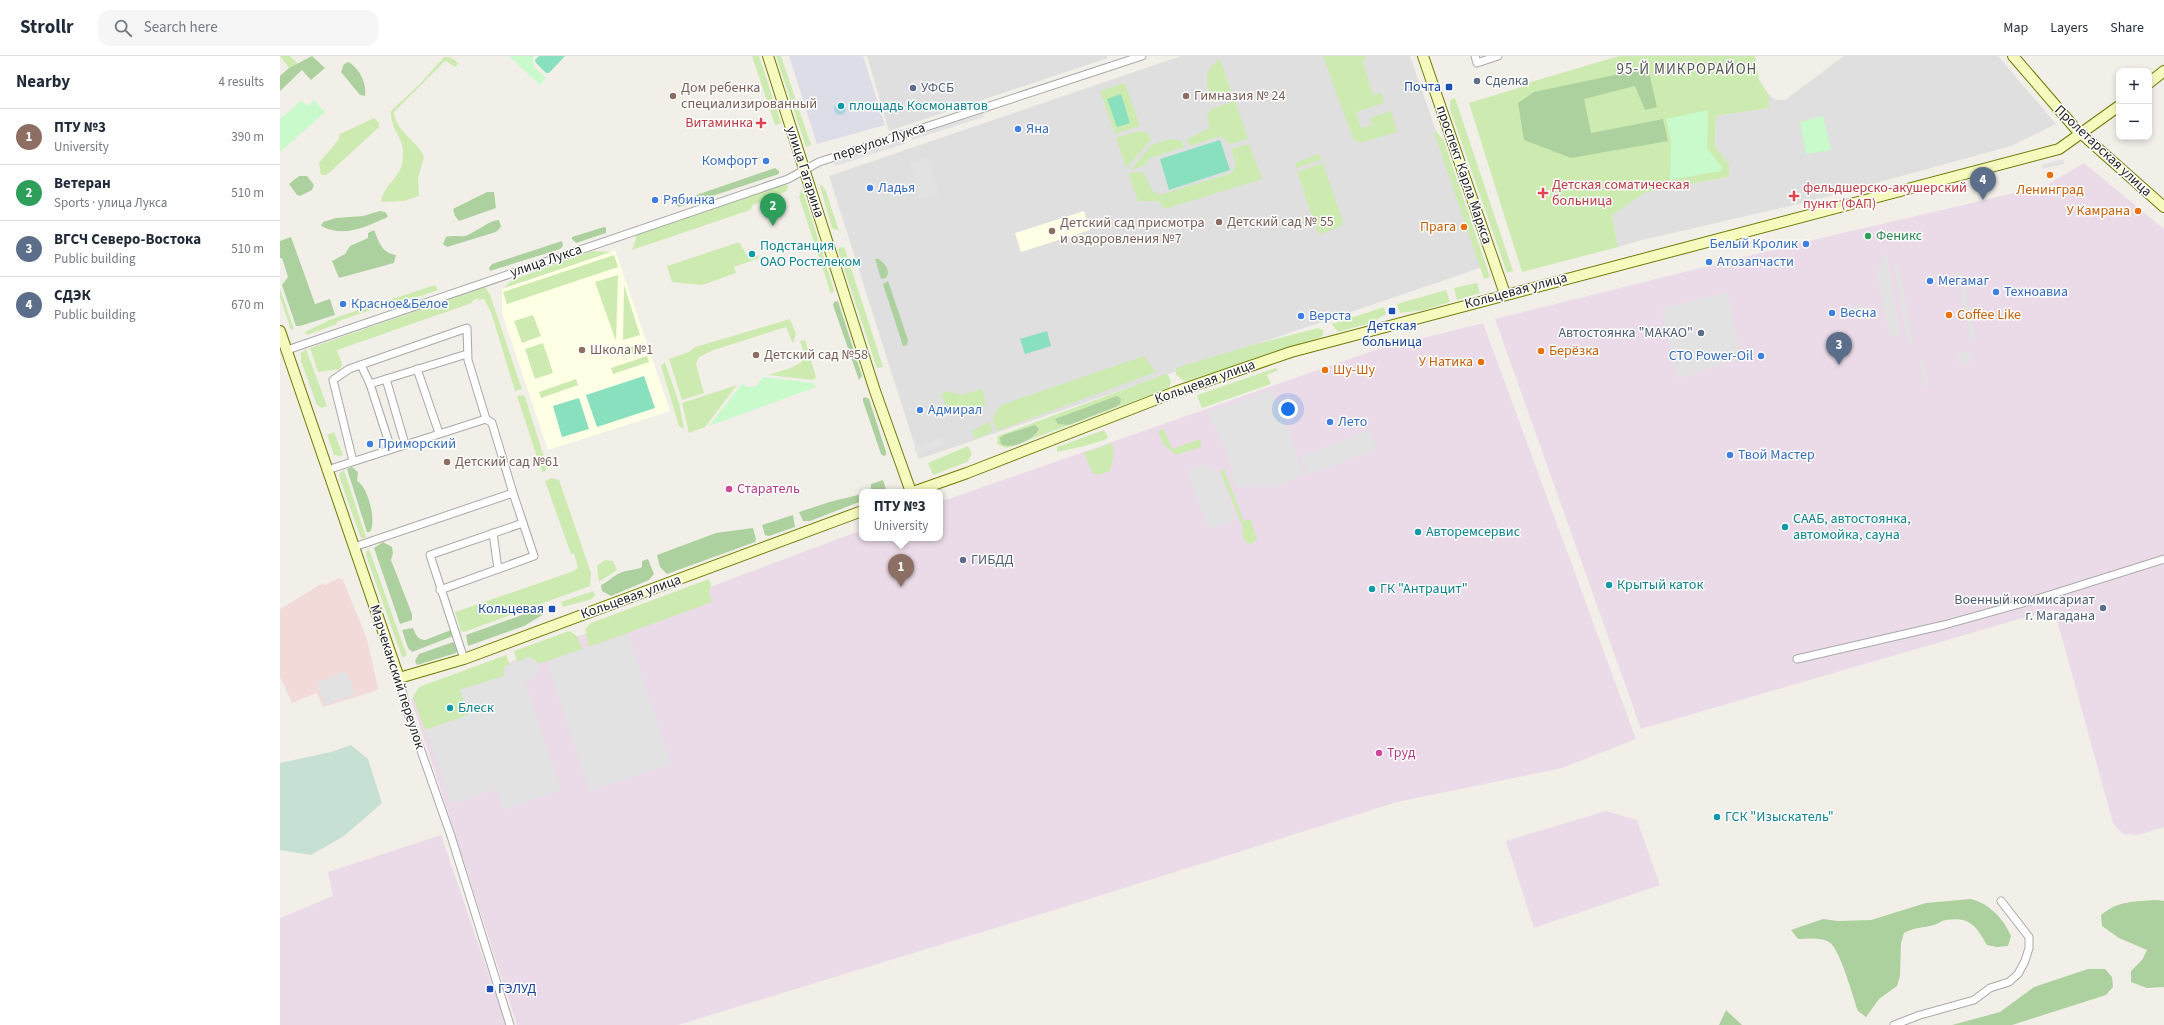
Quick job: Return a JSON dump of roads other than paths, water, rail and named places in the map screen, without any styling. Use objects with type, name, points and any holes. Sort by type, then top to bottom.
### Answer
[{"type":"main road","name":"улица Гагарина","points":[[768,56],[875,391],[911,489]]},
{"type":"main road","name":"проспект Карла Маркса","points":[[1423,56],[1505,294]]},
{"type":"main road","name":"Пролетарская улица","points":[[2013,56],[2062,114],[2082,134],[2164,207]]},
{"type":"main road","points":[[2152,81],[2164,71]]},
{"type":"main road","name":"Кольцевая улица","points":[[921,489],[966,473],[1175,392],[1283,354],[1505,294],[1671,253],[2059,150],[2116,108]]},
{"type":"main road","name":"Марчеканский переулок","points":[[280,331],[399,678]]},
{"type":"main road","name":"Кольцевая улица","points":[[399,678],[464,659],[859,512]]},
{"type":"street","name":"переулок Лукса","points":[[804,170],[819,162],[1142,56]]},
{"type":"street","points":[[1475,56],[1477,63],[1498,56]]},
{"type":"street","name":"улица Лукса","points":[[287,350],[788,179],[804,170]]},
{"type":"street","points":[[353,461],[333,380],[349,369],[466,328],[468,360],[486,419],[492,423],[534,556],[440,590]]},
{"type":"street","points":[[370,384],[468,354]]},
{"type":"street","points":[[361,365],[370,384],[392,449]]},
{"type":"street","points":[[417,369],[439,433]]},
{"type":"street","points":[[386,379],[405,444]]},
{"type":"street","points":[[327,470],[486,419]]},
{"type":"street","points":[[354,548],[513,493]]},
{"type":"street","points":[[464,659],[440,590],[430,555],[523,523]]},
{"type":"street","points":[[493,534],[498,569]]},
{"type":"street","points":[[1797,659],[1944,625],[2037,600],[2164,559]]},
{"type":"street","name":"Марчеканский переулок","points":[[399,678],[407,712],[451,836],[510,1025]]},
{"type":"street","points":[[1894,1025],[1920,1015],[1974,1000],[1990,988],[2008,982],[2018,974],[2025,962],[2029,948],[2028,937],[2001,902]]},
{"type":"water","points":[[838,103],[842,103],[846,109],[842,115],[838,115],[834,111],[834,107]]},
{"type":"place","name":"Сделка","points":[[1477,81]]},
{"type":"place","name":"Почта","points":[[1449,87]]},
{"type":"place","name":"УФСБ","points":[[913,88]]},
{"type":"place","name":"Дом ребенка специализированный","points":[[673,96]]},
{"type":"place","name":"Гимназия № 24","points":[[1186,96]]},
{"type":"place","name":"площадь Космонавтов","points":[[841,106]]},
{"type":"place","name":"Витаминка","points":[[761,123]]},
{"type":"place","name":"Яна","points":[[1018,129]]},
{"type":"place","name":"Комфорт","points":[[766,161]]},
{"type":"place","name":"Ленинград","points":[[2050,175]]},
{"type":"place","name":"Ладья","points":[[870,188]]},
{"type":"place","name":"Детская соматическая больница","points":[[1543,193]]},
{"type":"place","name":"фельдшерско-акушерский пункт (ФАП)","points":[[1794,196]]},
{"type":"place","name":"Рябинка","points":[[655,200]]},
{"type":"place","name":"СДЭК","points":[[1983,200]]},
{"type":"place","name":"У Камрана","points":[[2138,211]]},
{"type":"place","name":"Детский сад № 55","points":[[1219,222]]},
{"type":"place","name":"Ветеран","points":[[773,226]]},
{"type":"place","name":"Прага","points":[[1464,227]]},
{"type":"place","name":"Детский сад присмотра и оздоровления №7","points":[[1052,231]]},
{"type":"place","name":"Феникс","points":[[1868,236]]},
{"type":"place","name":"Белый Кролик","points":[[1806,244]]},
{"type":"place","name":"Подстанция ОАО Ростелеком","points":[[752,254]]},
{"type":"place","name":"Атозапчасти","points":[[1709,262]]},
{"type":"place","name":"Мегамаг","points":[[1930,281]]},
{"type":"place","name":"Техноавиа","points":[[1996,292]]},
{"type":"place","name":"Красное&Белое","points":[[343,304]]},
{"type":"place","name":"Детская больница","points":[[1392,311]]},
{"type":"place","name":"Весна","points":[[1832,313]]},
{"type":"place","name":"Coffee Like","points":[[1949,315]]},
{"type":"place","name":"Верста","points":[[1301,316]]},
{"type":"place","name":"Автостоянка \"МАКАО\"","points":[[1701,333]]},
{"type":"place","name":"Школа №1","points":[[582,350]]},
{"type":"place","name":"Берёзка","points":[[1541,351]]},
{"type":"place","name":"Детский сад №58","points":[[756,355]]},
{"type":"place","name":"СТО Power-Oil","points":[[1761,356]]},
{"type":"place","name":"У Натика","points":[[1481,362]]},
{"type":"place","name":"ВГСЧ Северо-Востока","points":[[1839,365]]},
{"type":"place","name":"Шу-Шу","points":[[1325,370]]},
{"type":"place","name":"Адмирал","points":[[920,410]]},
{"type":"place","name":"Лето","points":[[1330,422]]},
{"type":"place","name":"Приморский","points":[[370,444]]},
{"type":"place","name":"Твой Мастер","points":[[1730,455]]},
{"type":"place","name":"Детский сад №61","points":[[447,462]]},
{"type":"place","name":"Старатель","points":[[729,489]]},
{"type":"place","name":"СААБ, автостоянка, автомойка, сауна","points":[[1785,527]]},
{"type":"place","name":"Авторемсервис","points":[[1418,532]]},
{"type":"place","name":"ГИБДД","points":[[963,560]]},
{"type":"place","name":"Крытый каток","points":[[1609,585]]},
{"type":"place","name":"ПТУ №3","points":[[901,587]]},
{"type":"place","name":"ГК \"Антрацит\"","points":[[1372,589]]},
{"type":"place","name":"Военный коммисариат г. Магадана","points":[[2103,608]]},
{"type":"place","name":"Кольцевая","points":[[552,609]]},
{"type":"place","name":"Блеск","points":[[450,708]]},
{"type":"place","name":"Труд","points":[[1379,753]]},
{"type":"place","name":"ГСК \"Изыскатель\"","points":[[1717,817]]},
{"type":"place","name":"ГЭЛУД","points":[[490,989]]},
{"type":"district","name":"95-Й МИКРОРАЙОН","points":[[1687,69]]}]
